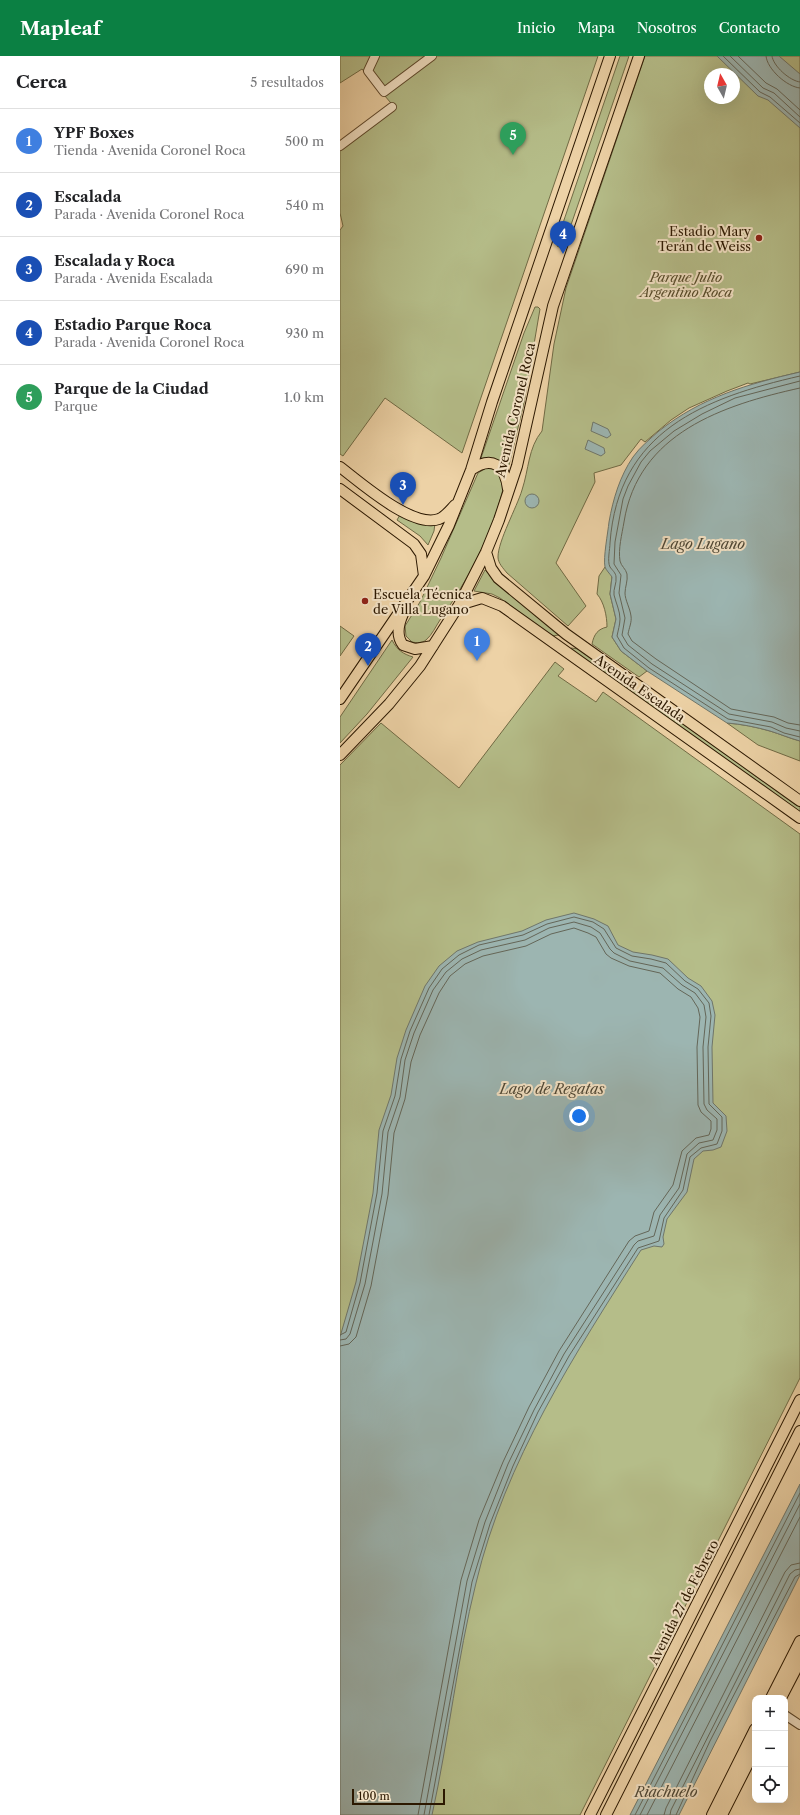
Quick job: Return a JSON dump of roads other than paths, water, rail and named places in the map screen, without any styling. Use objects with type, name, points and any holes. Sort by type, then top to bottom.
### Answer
[{"type":"main road","name":"Avenida Coronel Roca","points":[[340,699],[408,602],[443,540],[471,470],[492,402],[610,56]]},
{"type":"main road","name":"Avenida Coronel Roca","points":[[340,755],[402,690],[420,666],[459,605],[486,552],[509,491],[523,443],[552,310],[639,56]]},
{"type":"main road","points":[[471,470],[478,465],[486,463],[497,465],[505,474],[509,491]]},
{"type":"main road","points":[[340,468],[396,508],[415,518],[430,520],[440,519],[458,502]]},
{"type":"main road","points":[[340,488],[414,544],[421,554],[424,576]]},
{"type":"main road","points":[[349,495],[355,489],[361,489],[384,505],[396,508]]},
{"type":"main road","points":[[359,502],[367,503],[390,518],[394,517],[396,508]]},
{"type":"main road","name":"Avenida Escalada","points":[[486,552],[491,568],[498,578],[566,634],[800,801]]},
{"type":"main road","name":"Avenida Escalada","points":[[459,605],[474,599],[482,598],[493,601],[558,645],[800,818]]},
{"type":"main road","points":[[408,602],[398,627],[400,642],[409,649],[421,649],[433,646]]},
{"type":"main road","points":[[558,645],[566,634]]},
{"type":"main road","name":"Avenida 27 de Febrero","points":[[590,1815],[800,1400]]},
{"type":"main road","name":"Avenida 27 de Febrero","points":[[606,1815],[800,1431]]},
{"type":"main road","points":[[773,1695],[800,1641]]},
{"type":"main road","points":[[783,1695],[798,1667],[800,1646]]},
{"type":"main road","points":[[712,1815],[754,1731]]},
{"type":"main road","points":[[722,1815],[752,1756]]},
{"type":"street","points":[[375,56],[368,71],[384,92],[432,56]]},
{"type":"street","points":[[340,146],[392,107]]},
{"type":"street","points":[[788,1716],[800,1726]]},
{"type":"water","points":[[717,56],[779,56],[800,74],[800,128],[768,100],[758,96],[740,78],[740,68],[729,68]]},
{"type":"water","name":"Lago Lugano","points":[[800,372],[800,741],[759,728],[727,723],[647,671],[621,651],[612,637],[616,619],[610,594],[612,577],[606,568],[605,551],[609,522],[615,496],[628,464],[642,446],[675,419],[726,393]]},
{"type":"water","points":[[593,422],[608,429],[611,435],[607,438],[591,431]]},
{"type":"water","points":[[588,440],[604,448],[605,453],[601,456],[585,449]]},
{"type":"water","points":[[529,494],[535,494],[539,498],[539,504],[535,508],[529,508],[525,504],[525,498]]},
{"type":"water","name":"Lago de Regatas","points":[[574,913],[594,919],[608,926],[618,945],[633,952],[668,959],[688,978],[701,986],[712,1001],[715,1015],[712,1047],[713,1103],[726,1116],[727,1131],[721,1147],[703,1151],[694,1159],[687,1192],[667,1219],[663,1237],[664,1244],[662,1247],[654,1246],[641,1250],[567,1369],[524,1451],[505,1494],[489,1538],[469,1612],[432,1815],[340,1815],[340,1337],[356,1282],[373,1193],[379,1130],[391,1095],[397,1058],[406,1030],[425,986],[439,966],[457,951],[478,942],[522,931],[546,920]]},
{"type":"water","name":"Riachuelo","points":[[800,1484],[800,1575],[679,1815],[630,1815]]},
{"type":"place","name":"Parque de la Ciudad","points":[[513,155]]},
{"type":"place","name":"Estadio Mary Terán de Weiss","points":[[759,238]]},
{"type":"place","name":"Estadio Parque Roca","points":[[563,254]]},
{"type":"place","name":"Escalada y Roca","points":[[403,505]]},
{"type":"place","name":"Escuela Técnica de Villa Lugano","points":[[365,601]]},
{"type":"place","name":"YPF Boxes","points":[[477,661]]},
{"type":"place","name":"Escalada","points":[[368,666]]},
{"type":"park label","name":"Parque Julio Argentino Roca","points":[[686,284]]}]
